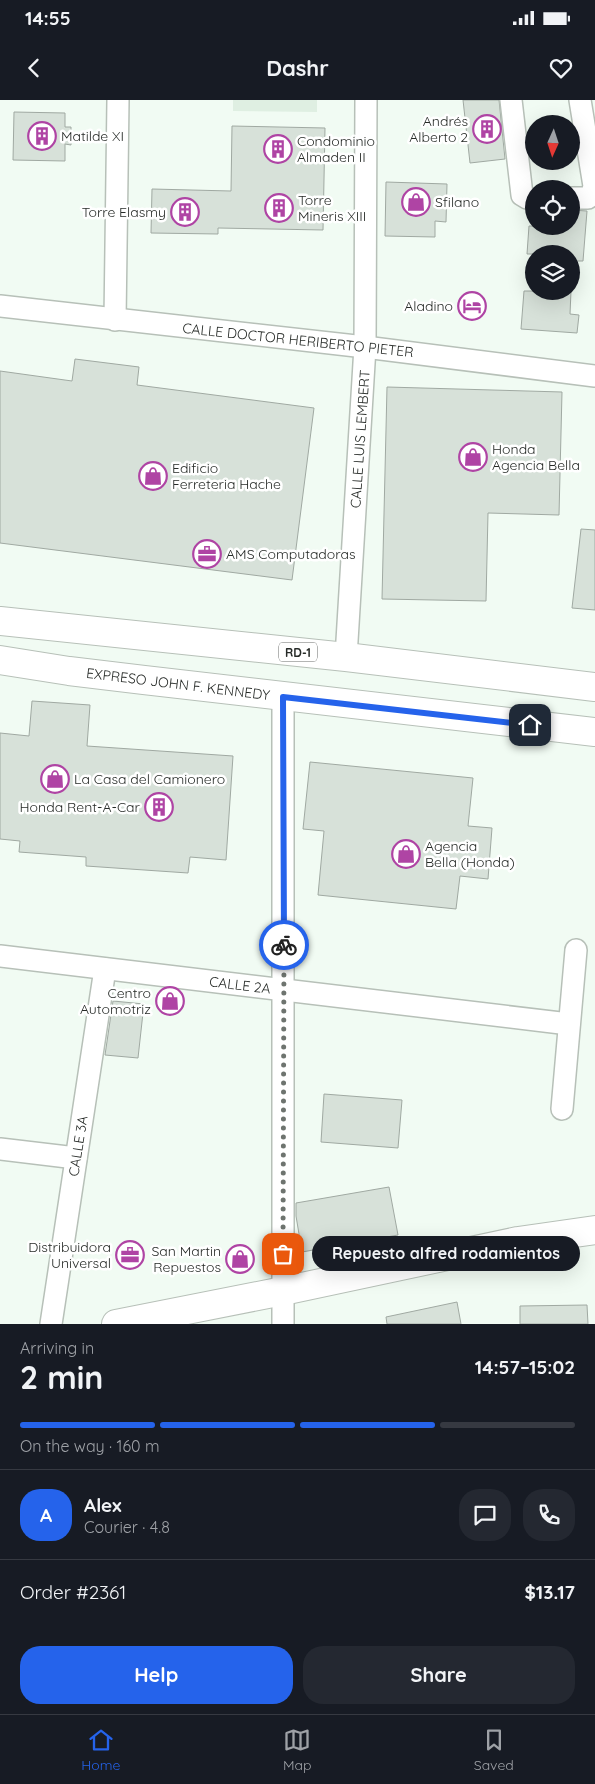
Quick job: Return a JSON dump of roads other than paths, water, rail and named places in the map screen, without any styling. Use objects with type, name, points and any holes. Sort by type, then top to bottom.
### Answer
[{"type":"main road","name":"RD-1","points":[[0,621],[346,657],[595,687]]},
{"type":"main road","name":"EXPRESO JOHN F. KENNEDY","points":[[0,660],[69,671],[283,697],[595,732]]},
{"type":"main road","points":[[116,1324],[518,1241],[595,1230]]},
{"type":"street","points":[[115,320],[118,100]]},
{"type":"street","name":"CALLE LUIS LEMBERT","points":[[346,657],[365,347],[366,100]]},
{"type":"street","points":[[510,100],[522,195],[525,197]]},
{"type":"street","points":[[580,100],[594,186],[592,194],[588,198],[580,198]]},
{"type":"street","name":"CALLE DOCTOR HERIBERTO PIETER","points":[[0,306],[365,347],[595,376]]},
{"type":"street","points":[[283,697],[283,1324]]},
{"type":"street","points":[[562,1109],[576,950]]},
{"type":"street","name":"CALLE 2A","points":[[0,956],[569,1024]]},
{"type":"street","name":"CALLE 3A","points":[[51,1324],[105,969]]},
{"type":"street","points":[[0,1149],[76,1158]]},
{"type":"place","name":"Andrés Alberto 2","points":[[487,129]]},
{"type":"place","name":"Matilde XI","points":[[42,136]]},
{"type":"place","name":"Condominio Almaden II","points":[[278,149]]},
{"type":"place","name":"Sfilano","points":[[416,202]]},
{"type":"place","name":"Torre Mineris XIII","points":[[279,208]]},
{"type":"place","name":"Torre Elasmy","points":[[185,212]]},
{"type":"place","name":"Aladino","points":[[472,306]]},
{"type":"place","name":"Honda Agencia Bella","points":[[473,457]]},
{"type":"place","name":"Edificio Ferreteria Hache","points":[[153,476]]},
{"type":"place","name":"AMS Computadoras","points":[[207,554]]},
{"type":"place","name":"La Casa del Camionero","points":[[55,779]]},
{"type":"place","name":"Honda Rent-A-Car","points":[[159,807]]},
{"type":"place","name":"Agencia Bella (Honda)","points":[[406,854]]},
{"type":"place","name":"Centro Automotriz","points":[[170,1001]]},
{"type":"place","name":"Repuesto alfred rodamientos","points":[[283,1254]]},
{"type":"place","name":"Distribuidora Universal","points":[[130,1255]]},
{"type":"place","name":"San Martin Repuestos","points":[[240,1259]]}]
